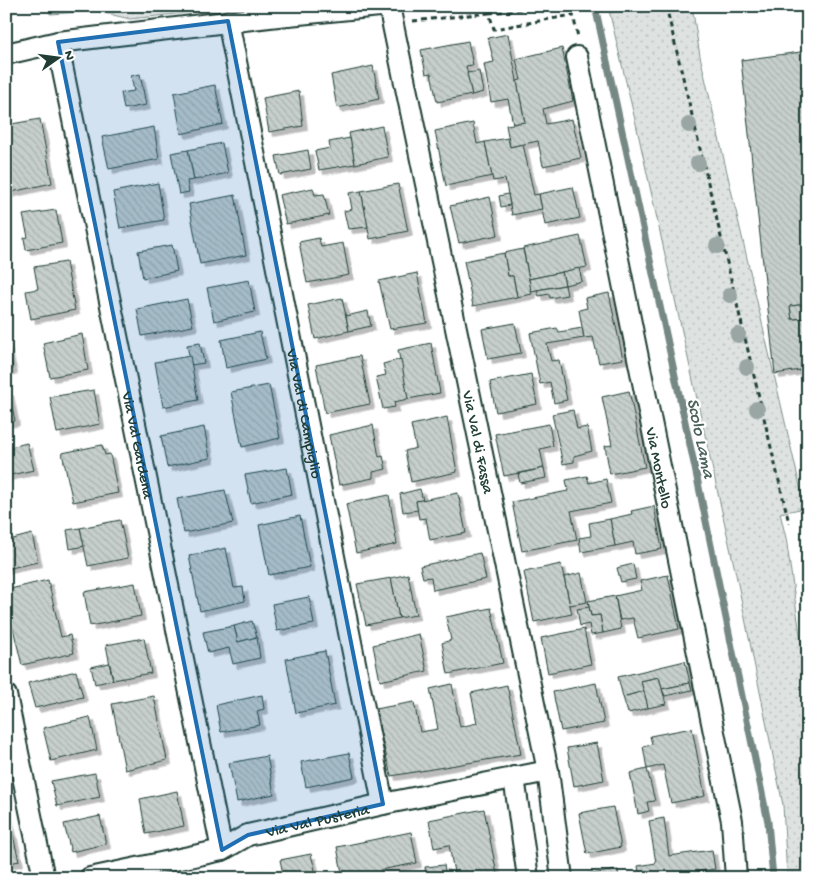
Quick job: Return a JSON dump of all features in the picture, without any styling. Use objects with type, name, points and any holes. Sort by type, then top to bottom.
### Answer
[{"type":"street","points":[[6,54],[58,42],[380,6]]},
{"type":"street","name":"Via Val di Fassa","points":[[389,6],[548,771],[562,878]]},
{"type":"street","name":"Via Val di Campiglio","points":[[228,22],[383,804]]},
{"type":"street","name":"Via Val Gardena","points":[[58,42],[222,850]]},
{"type":"street","name":"Via Montello","points":[[577,57],[732,821],[736,878]]},
{"type":"street","points":[[6,695],[44,878]]},
{"type":"street","name":"Via Val Pusteria","points":[[90,878],[222,850],[248,835],[383,804],[548,771]]},
{"type":"street","points":[[514,778],[528,878]]},
{"type":"path","points":[[408,22],[553,6]]},
{"type":"path","points":[[666,6],[789,523]]},
{"type":"path","points":[[490,13],[494,29],[573,16]]},
{"type":"highlighted area","points":[[228,21],[383,804],[248,835],[222,850],[58,42]]},
{"type":"shaded area","points":[[49,6],[249,6],[130,19],[96,11],[50,14]]},
{"type":"shaded area","points":[[608,6],[692,6],[700,56],[805,508],[780,513],[786,538],[808,689],[808,818],[801,820],[807,878],[787,878],[783,805],[737,579]]},
{"type":"building","points":[[508,34],[525,122],[513,124],[508,99],[491,102],[484,64],[494,62],[488,38]]},
{"type":"building","points":[[468,41],[473,65],[466,66],[472,95],[437,102],[431,73],[426,74],[421,50]]},
{"type":"building","points":[[562,48],[573,101],[543,109],[546,124],[572,119],[581,158],[543,166],[538,141],[510,147],[506,125],[525,122],[517,81],[521,80],[516,59]]},
{"type":"building","points":[[808,51],[808,304],[790,306],[792,319],[808,318],[808,434],[800,370],[775,374],[741,60]]},
{"type":"building","points":[[373,66],[379,99],[337,108],[331,75]]},
{"type":"building","points":[[479,71],[483,92],[472,95],[467,73]]},
{"type":"building","points":[[140,74],[146,105],[124,109],[121,93],[134,91],[131,76]]},
{"type":"building","points":[[215,85],[223,124],[181,134],[174,93]]},
{"type":"building","points":[[299,91],[303,126],[269,132],[263,98]]},
{"type":"building","points":[[40,119],[52,183],[7,193],[6,125]]},
{"type":"building","points":[[473,123],[477,144],[485,142],[492,176],[446,186],[435,131]]},
{"type":"building","points":[[382,126],[388,157],[355,164],[349,133]]},
{"type":"building","points":[[154,127],[159,159],[109,169],[102,137]]},
{"type":"building","points":[[350,138],[355,164],[319,170],[315,151],[330,148],[329,142]]},
{"type":"building","points":[[508,138],[510,147],[523,144],[534,195],[539,194],[542,209],[512,215],[505,179],[493,181],[485,142]]},
{"type":"building","points":[[222,143],[228,173],[194,180],[188,150]]},
{"type":"building","points":[[188,150],[194,180],[187,181],[189,192],[179,194],[171,153]]},
{"type":"building","points":[[308,150],[311,169],[280,175],[276,156]]},
{"type":"building","points":[[158,183],[164,220],[120,228],[113,192]]},
{"type":"building","points":[[398,184],[408,231],[370,239],[361,191]]},
{"type":"building","points":[[573,187],[580,218],[545,225],[539,194]]},
{"type":"building","points":[[313,188],[315,195],[324,194],[329,215],[286,224],[279,195]]},
{"type":"building","points":[[361,191],[368,227],[348,229],[344,211],[352,209],[349,193]]},
{"type":"building","points":[[508,194],[510,205],[501,207],[499,196]]},
{"type":"building","points":[[235,195],[246,255],[200,264],[189,204]]},
{"type":"building","points":[[490,197],[498,235],[459,243],[450,206]]},
{"type":"building","points":[[56,210],[62,243],[26,250],[24,238],[28,237],[23,215]]},
{"type":"building","points":[[580,236],[587,267],[529,279],[523,248]]},
{"type":"building","points":[[319,238],[321,247],[343,243],[349,275],[307,283],[299,242]]},
{"type":"building","points":[[172,245],[177,271],[143,278],[138,251]]},
{"type":"building","points":[[523,249],[532,294],[517,297],[513,276],[508,276],[504,253]]},
{"type":"building","points":[[504,253],[508,276],[513,276],[517,297],[473,306],[464,261]]},
{"type":"building","points":[[66,262],[75,310],[31,319],[26,291],[38,289],[34,267]]},
{"type":"building","points":[[579,268],[582,281],[565,285],[562,272]]},
{"type":"building","points":[[562,272],[565,285],[531,291],[529,279]]},
{"type":"building","points":[[417,273],[427,323],[390,329],[379,281]]},
{"type":"building","points":[[249,280],[255,312],[214,321],[207,288]]},
{"type":"building","points":[[565,285],[567,295],[550,298],[549,294],[539,296],[537,290]]},
{"type":"building","points":[[609,293],[623,359],[599,363],[593,337],[584,338],[579,310],[587,308],[585,298]]},
{"type":"building","points":[[342,298],[349,331],[315,339],[308,305]]},
{"type":"building","points":[[187,299],[193,326],[142,336],[137,309]]},
{"type":"building","points":[[808,304],[808,318],[792,319],[790,306]]},
{"type":"building","points":[[368,311],[371,326],[349,331],[346,316]]},
{"type":"building","points":[[515,323],[521,353],[488,359],[482,329]]},
{"type":"building","points":[[557,328],[559,332],[582,328],[584,338],[547,344],[551,361],[559,360],[567,400],[554,403],[550,382],[540,384],[530,333]]},
{"type":"building","points":[[260,332],[266,359],[226,368],[221,340]]},
{"type":"building","points":[[82,334],[88,370],[50,377],[43,343]]},
{"type":"building","points":[[6,339],[13,369],[6,371]]},
{"type":"building","points":[[200,343],[204,363],[191,365],[187,345]]},
{"type":"building","points":[[431,343],[440,393],[408,399],[398,350]]},
{"type":"building","points":[[190,356],[198,400],[163,407],[155,362]]},
{"type":"building","points":[[360,356],[370,404],[325,413],[316,365]]},
{"type":"building","points":[[401,359],[408,399],[394,402],[395,407],[383,409],[376,377],[386,375],[383,364]]},
{"type":"building","points":[[531,374],[537,404],[496,412],[490,382]]},
{"type":"building","points":[[269,385],[280,438],[242,447],[231,392]]},
{"type":"building","points":[[94,390],[100,424],[57,433],[50,397]]},
{"type":"building","points":[[9,391],[15,421],[6,423],[6,392]]},
{"type":"building","points":[[629,391],[645,467],[610,474],[605,446],[612,445],[602,397]]},
{"type":"building","points":[[573,410],[577,429],[587,427],[592,451],[574,456],[574,462],[563,464],[552,414]]},
{"type":"building","points":[[447,417],[457,472],[411,482],[405,451],[416,448],[411,425]]},
{"type":"building","points":[[549,424],[553,446],[540,449],[544,468],[504,476],[495,434]]},
{"type":"building","points":[[373,425],[379,457],[383,456],[386,469],[373,472],[373,478],[339,485],[329,435]]},
{"type":"building","points":[[204,427],[210,458],[167,467],[161,436]]},
{"type":"building","points":[[27,443],[34,470],[6,476],[6,448]]},
{"type":"building","points":[[102,445],[105,455],[110,454],[118,493],[73,502],[62,453]]},
{"type":"building","points":[[287,468],[292,494],[251,503],[245,475]]},
{"type":"building","points":[[544,468],[546,478],[520,483],[518,474]]},
{"type":"building","points":[[587,476],[589,483],[606,479],[611,503],[571,511],[577,540],[522,551],[512,502],[568,491],[566,480]]},
{"type":"building","points":[[420,489],[423,500],[416,501],[418,510],[403,512],[400,494]]},
{"type":"building","points":[[225,490],[233,523],[184,533],[177,499]]},
{"type":"building","points":[[458,493],[466,533],[430,540],[426,518],[419,519],[416,501]]},
{"type":"building","points":[[389,495],[397,544],[356,553],[346,504]]},
{"type":"building","points":[[654,506],[662,549],[635,554],[633,542],[615,546],[610,519],[632,514],[631,511]]},
{"type":"building","points":[[300,516],[310,567],[269,575],[259,525]]},
{"type":"building","points":[[610,519],[615,546],[581,552],[579,538],[591,536],[589,523]]},
{"type":"building","points":[[120,520],[128,558],[88,566],[80,528]]},
{"type":"building","points":[[80,528],[84,546],[70,549],[67,530]]},
{"type":"building","points":[[32,534],[38,562],[6,569],[6,544],[10,543],[9,540]]},
{"type":"building","points":[[226,548],[234,588],[243,587],[245,601],[200,611],[189,556]]},
{"type":"building","points":[[480,553],[486,579],[433,590],[431,577],[423,578],[420,566]]},
{"type":"building","points":[[561,564],[572,614],[534,622],[524,572]]},
{"type":"building","points":[[633,564],[636,579],[621,582],[617,568]]},
{"type":"building","points":[[581,573],[587,602],[570,605],[564,577]]},
{"type":"building","points":[[408,574],[416,615],[399,618],[391,578]]},
{"type":"building","points":[[668,575],[679,629],[638,638],[633,618],[620,620],[615,596],[642,590],[640,581]]},
{"type":"building","points":[[391,578],[399,618],[366,625],[357,584]]},
{"type":"building","points":[[48,580],[61,637],[70,635],[74,653],[22,665],[6,600],[6,590]]},
{"type":"building","points":[[135,583],[141,616],[90,626],[84,592]]},
{"type":"building","points":[[615,596],[621,629],[603,633],[600,615],[591,616],[588,601]]},
{"type":"building","points":[[309,597],[314,624],[277,631],[272,604]]},
{"type":"building","points":[[589,607],[591,616],[600,615],[603,633],[591,635],[589,624],[580,626],[577,609]]},
{"type":"building","points":[[491,608],[503,663],[448,674],[442,643],[451,640],[446,617]]},
{"type":"building","points":[[252,621],[257,637],[238,642],[234,626]]},
{"type":"building","points":[[234,626],[238,642],[257,637],[260,658],[233,664],[229,648],[208,653],[203,632]]},
{"type":"building","points":[[584,629],[591,664],[548,673],[541,638]]},
{"type":"building","points":[[419,634],[427,671],[380,681],[373,645]]},
{"type":"building","points":[[144,638],[151,673],[113,680],[106,645]]},
{"type":"building","points":[[325,651],[335,705],[296,713],[286,659]]},
{"type":"building","points":[[685,661],[690,683],[662,689],[659,677],[641,681],[644,691],[623,697],[618,677]]},
{"type":"building","points":[[109,663],[113,680],[95,684],[91,667]]},
{"type":"building","points":[[76,671],[83,697],[35,708],[28,683]]},
{"type":"building","points":[[659,677],[666,704],[648,708],[641,681]]},
{"type":"building","points":[[596,683],[604,723],[561,731],[553,692]]},
{"type":"building","points":[[690,683],[692,690],[665,696],[662,689]]},
{"type":"building","points":[[452,684],[460,727],[477,723],[471,693],[507,685],[521,754],[391,776],[375,709],[414,702],[420,732],[438,729],[430,689]]},
{"type":"building","points":[[644,691],[648,708],[628,713],[623,697]]},
{"type":"building","points":[[262,695],[264,709],[257,711],[260,725],[221,732],[216,705]]},
{"type":"building","points":[[154,696],[167,760],[125,770],[112,704]]},
{"type":"building","points":[[90,717],[97,750],[51,761],[43,728]]},
{"type":"building","points":[[692,728],[705,796],[671,803],[663,765],[647,769],[643,746],[652,744],[650,736]]},
{"type":"building","points":[[597,743],[604,780],[574,786],[567,748]]},
{"type":"building","points":[[349,753],[354,777],[306,787],[301,762]]},
{"type":"building","points":[[267,756],[274,794],[237,802],[229,763]]},
{"type":"building","points":[[647,769],[655,801],[647,802],[649,811],[638,814],[630,773]]},
{"type":"building","points":[[95,773],[100,797],[57,806],[51,781]]},
{"type":"building","points":[[177,791],[184,826],[146,834],[140,799]]},
{"type":"building","points":[[6,806],[19,861],[6,864]]},
{"type":"building","points":[[613,807],[621,847],[587,854],[579,813]]},
{"type":"building","points":[[484,809],[497,874],[481,878],[455,878],[449,845],[434,848],[429,820]]},
{"type":"building","points":[[100,816],[106,844],[71,852],[64,824]]},
{"type":"building","points":[[664,818],[669,856],[712,850],[715,869],[659,878],[640,878],[638,866],[656,863],[649,821]]},
{"type":"building","points":[[411,832],[417,863],[380,870],[382,878],[343,878],[337,847]]},
{"type":"building","points":[[311,854],[317,878],[284,878],[280,860]]},
{"type":"building","points":[[444,865],[446,878],[426,878],[425,867]]},
{"type":"building","points":[[618,870],[619,878],[583,878],[583,875]]},
{"type":"building","points":[[261,871],[262,878],[228,878]]},
{"type":"waterway","name":"Scolo Lama","points":[[595,6],[695,468],[768,822],[773,878]]}]
